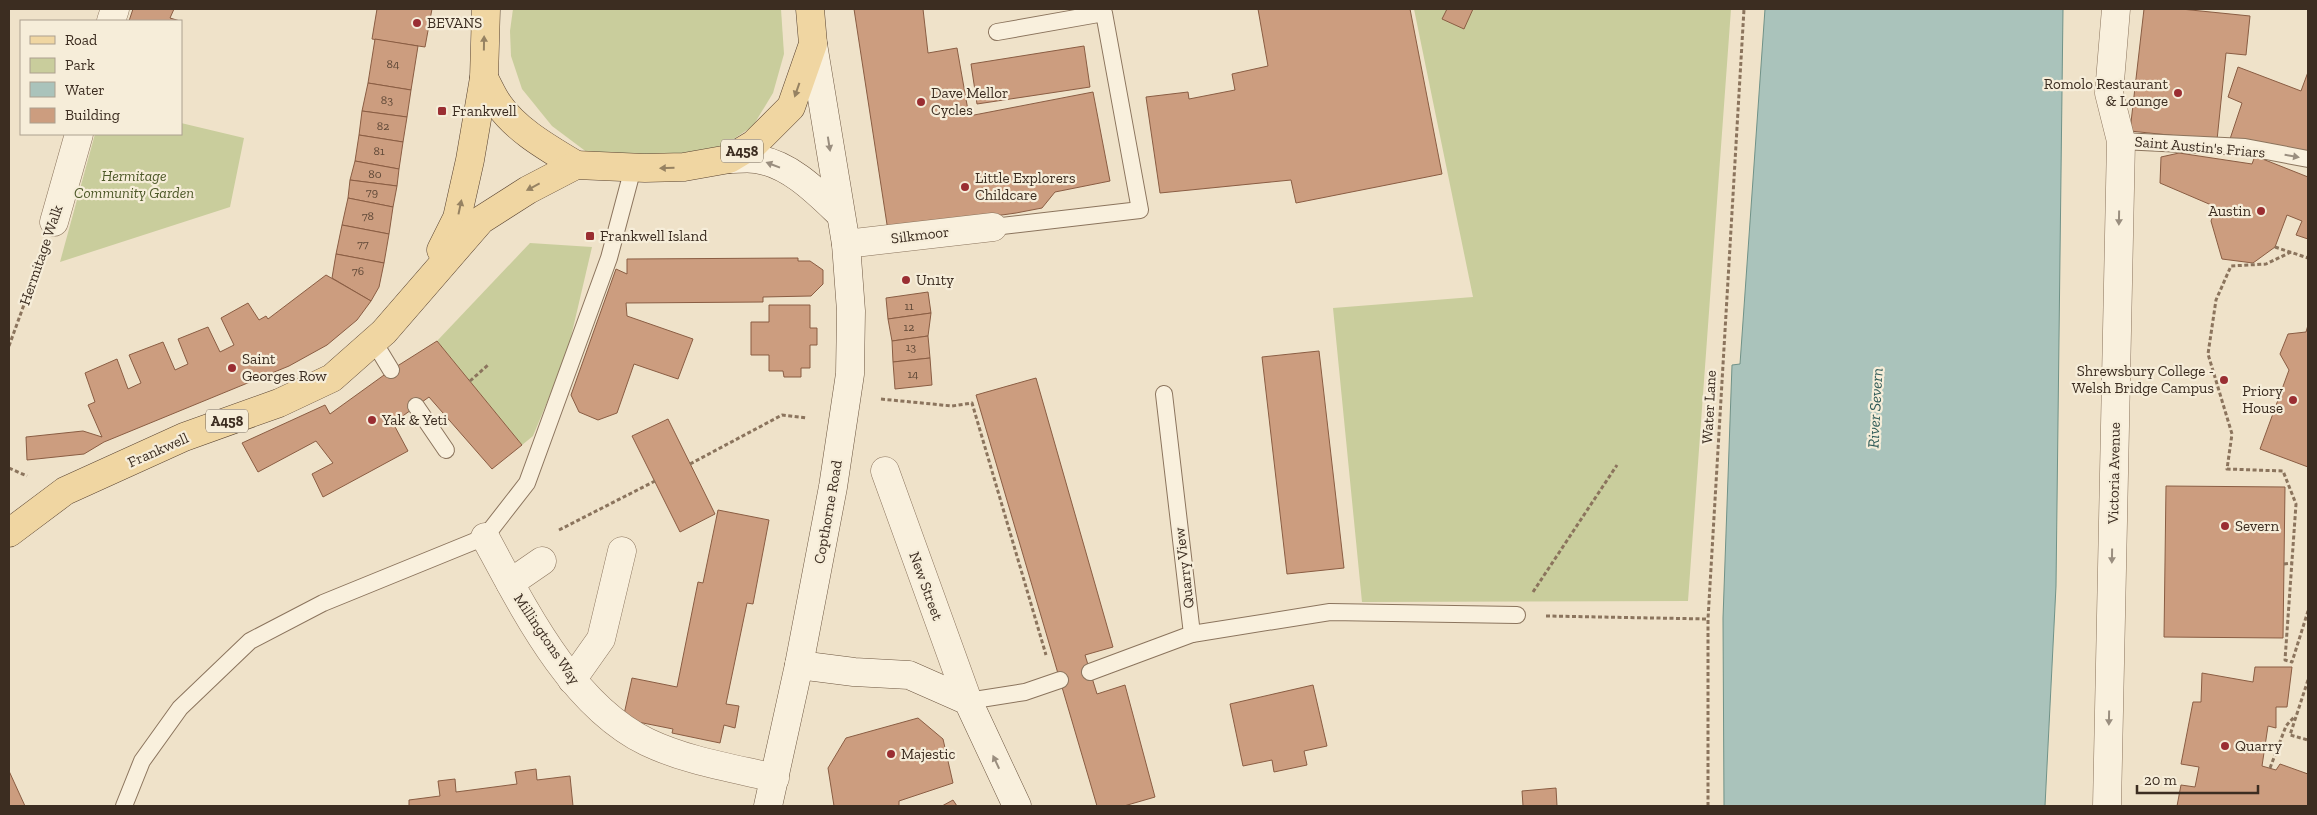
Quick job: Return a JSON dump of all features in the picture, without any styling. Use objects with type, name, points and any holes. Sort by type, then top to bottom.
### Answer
[{"type":"main road","name":"Frankwell","points":[[425,283],[458,218],[484,78],[486,9]]},
{"type":"main road","name":"Frankwell","points":[[484,78],[499,106],[517,124],[541,144],[576,165],[633,168],[684,167],[729,159],[754,144],[791,107],[813,44],[810,9]]},
{"type":"main road","name":"Frankwell","points":[[9,533],[65,491],[184,437],[279,402],[332,378],[384,332],[482,220],[528,190],[576,165]]},
{"type":"street","name":"Victoria Avenue","points":[[2107,806],[2121,141],[2109,93],[2116,9]]},
{"type":"street","name":"Copthorne Road","points":[[768,806],[799,665],[833,487],[850,374],[851,311],[846,244],[813,44]]},
{"type":"street","name":"Hermitage Walk","points":[[54,222],[79,135]]},
{"type":"street","points":[[729,159],[757,160],[779,167],[810,185],[840,214]]},
{"type":"street","name":"Silkmoor","points":[[846,244],[993,226]]},
{"type":"street","name":"New Street","points":[[884,471],[968,701],[1017,806]]},
{"type":"street","name":"Millingtons Way","points":[[485,537],[525,612],[572,680],[613,720],[646,742],[684,756],[775,778]]},
{"type":"street","points":[[572,680],[601,639],[622,551]]},
{"type":"street","name":"Millingtons Way","points":[[510,583],[542,561]]},
{"type":"street","points":[[799,665],[854,672],[909,675],[968,701]]},
{"type":"lane","points":[[993,226],[1140,210],[1104,13],[997,32]]},
{"type":"lane","name":"Saint Austin's Friars","points":[[2121,141],[2244,147],[2308,159]]},
{"type":"lane","points":[[124,806],[142,762],[180,708],[250,641],[323,603],[485,537],[527,483],[609,258],[633,168]]},
{"type":"lane","points":[[374,342],[391,370]]},
{"type":"lane","name":"Quarry View","points":[[1164,394],[1192,634]]},
{"type":"lane","points":[[416,406],[446,450]]},
{"type":"lane","points":[[1090,672],[1192,634],[1330,612],[1517,615]]},
{"type":"lane","points":[[968,701],[1025,692],[1057,681]]},
{"type":"path","name":"Water Lane","points":[[1708,806],[1708,619],[1744,9]]},
{"type":"path","name":"Hermitage Walk","points":[[9,346],[54,222]]},
{"type":"path","points":[[2275,246],[2308,258]]},
{"type":"path","points":[[2291,252],[2266,264],[2230,266],[2216,300],[2208,354],[2232,434],[2227,469],[2283,471],[2296,504],[2285,660],[2292,662],[2308,611]]},
{"type":"path","points":[[470,381],[488,365]]},
{"type":"path","points":[[876,398],[952,406],[972,403],[1057,681]]},
{"type":"path","points":[[690,464],[782,415],[810,419]]},
{"type":"path","points":[[1517,615],[1617,465]]},
{"type":"path","points":[[542,561],[557,530],[655,481]]},
{"type":"path","points":[[2284,564],[2292,563]]},
{"type":"path","points":[[1517,615],[1708,619]]},
{"type":"path","points":[[2308,680],[2290,735],[2308,740]]},
{"type":"path","points":[[2270,768],[2286,726],[2298,713]]},
{"type":"green space","points":[[513,9],[781,9],[784,54],[773,93],[753,126],[720,148],[667,156],[588,153],[552,126],[522,89],[511,56],[510,31]]},
{"type":"green space","points":[[1414,9],[1731,9],[1688,601],[1362,602],[1333,308],[1473,297]]},
{"type":"green space","name":"Hermitage Community Garden","points":[[182,123],[244,138],[230,207],[60,262],[95,135],[182,135]]},
{"type":"green space","points":[[530,243],[592,247],[567,354],[533,436],[522,445],[437,341]]},
{"type":"water","name":"River Severn","points":[[1765,9],[2063,9],[2056,586],[2045,806],[1724,806],[1723,618],[1732,365],[1740,364]]},
{"type":"building","points":[[133,9],[174,9],[170,18],[177,20],[129,20]]},
{"type":"building","points":[[377,9],[432,9],[425,47],[372,39]]},
{"type":"building","points":[[854,9],[923,9],[928,53],[957,48],[969,116],[1093,92],[1110,181],[1055,192],[1042,208],[888,231]]},
{"type":"building","points":[[1258,9],[1410,9],[1442,174],[1296,203],[1291,180],[1160,193],[1146,97],[1188,92],[1189,99],[1235,90],[1232,74],[1268,66]]},
{"type":"building","points":[[1447,9],[1473,9],[1464,29],[1442,19]]},
{"type":"building","name":"Romolo Restaurant & Lounge","points":[[2144,9],[2181,9],[2250,16],[2246,55],[2226,53],[2217,140],[2130,131]]},
{"type":"building","points":[[375,39],[418,46],[411,90],[368,83]]},
{"type":"building","points":[[1084,46],[1090,87],[977,104],[971,64]]},
{"type":"building","points":[[2238,67],[2301,91],[2308,72],[2308,153],[2230,139],[2242,103],[2228,97]]},
{"type":"building","points":[[368,83],[411,90],[407,117],[362,111]]},
{"type":"building","points":[[362,111],[407,117],[403,142],[359,135]]},
{"type":"building","points":[[359,135],[403,142],[399,169],[355,161]]},
{"type":"building","name":"Austin","points":[[2179,153],[2252,164],[2255,156],[2308,177],[2308,239],[2296,235],[2302,221],[2287,215],[2275,247],[2253,263],[2222,259],[2211,221],[2216,207],[2160,183],[2161,157]]},
{"type":"building","points":[[355,161],[399,169],[397,186],[350,180]]},
{"type":"building","points":[[350,180],[397,186],[393,207],[348,198]]},
{"type":"building","points":[[348,198],[393,207],[389,234],[342,225]]},
{"type":"building","points":[[342,225],[389,234],[384,263],[336,254]]},
{"type":"building","points":[[336,254],[384,263],[379,287],[371,301],[332,278]]},
{"type":"building","points":[[798,258],[798,261],[810,261],[823,270],[823,284],[811,296],[763,297],[763,302],[626,303],[627,316],[693,339],[678,379],[634,364],[617,413],[598,420],[579,412],[571,395],[616,269],[627,274],[627,259]]},
{"type":"building","name":"Saint Georges Row","points":[[326,275],[371,301],[357,320],[327,345],[289,366],[104,442],[84,454],[27,460],[26,437],[83,431],[102,437],[88,405],[95,402],[85,373],[117,359],[128,389],[141,383],[129,355],[163,342],[175,370],[188,364],[178,339],[208,327],[220,352],[234,345],[221,318],[248,303],[259,320],[266,316],[268,319]]},
{"type":"building","points":[[928,292],[931,313],[888,319],[886,298]]},
{"type":"building","points":[[769,305],[810,305],[810,328],[817,328],[817,345],[810,345],[810,368],[801,368],[801,377],[784,377],[783,371],[769,371],[769,355],[751,355],[751,322],[769,322]]},
{"type":"building","points":[[931,313],[928,336],[892,341],[888,319]]},
{"type":"building","name":"Priory House","points":[[2308,325],[2308,467],[2260,449],[2289,370],[2280,354],[2288,334],[2306,332]]},
{"type":"building","points":[[928,336],[930,358],[893,362],[892,341]]},
{"type":"building","points":[[437,341],[522,445],[492,469],[429,397],[393,423],[408,451],[323,497],[312,474],[333,463],[316,441],[258,472],[242,443],[325,405],[330,414],[391,370]]},
{"type":"building","points":[[1319,351],[1344,568],[1287,574],[1262,357]]},
{"type":"building","points":[[930,358],[932,385],[895,389],[893,362]]},
{"type":"building","points":[[1036,378],[1113,647],[1085,655],[1097,694],[1125,685],[1155,797],[1124,806],[1097,806],[976,395]]},
{"type":"building","points":[[668,419],[715,514],[680,532],[632,436]]},
{"type":"building","name":"Severn","points":[[2166,486],[2285,487],[2283,638],[2164,637]]},
{"type":"building","points":[[718,510],[769,520],[753,604],[747,603],[726,704],[739,706],[735,728],[724,725],[720,743],[672,733],[673,729],[623,719],[632,678],[677,687],[698,582],[703,583]]},
{"type":"building","name":"Quarry","points":[[2255,667],[2292,667],[2287,707],[2276,707],[2276,728],[2268,726],[2262,766],[2276,770],[2280,764],[2308,774],[2308,806],[2177,806],[2181,785],[2195,787],[2199,767],[2181,764],[2193,702],[2201,702],[2202,673],[2253,682]]},
{"type":"building","points":[[1313,685],[1327,746],[1304,751],[1307,765],[1274,772],[1272,760],[1243,766],[1230,704]]},
{"type":"building","name":"Majestic","points":[[918,718],[943,739],[953,783],[899,801],[899,806],[834,806],[828,768],[846,738]]},
{"type":"building","points":[[536,769],[537,780],[570,776],[573,806],[409,806],[409,800],[440,796],[438,781],[455,779],[456,792],[517,784],[515,772]]},
{"type":"building","points":[[9,771],[25,806],[9,806]]},
{"type":"building","points":[[1556,788],[1557,806],[1523,806],[1522,791]]},
{"type":"building","points":[[953,800],[957,806],[942,806]]},
{"type":"place","name":"BEVANS","points":[[417,23]]},
{"type":"place","name":"Romolo Restaurant & Lounge","points":[[2178,93]]},
{"type":"place","name":"Dave Mellor Cycles","points":[[921,102]]},
{"type":"place","name":"Frankwell","points":[[442,111]]},
{"type":"place","name":"Little Explorers Childcare","points":[[965,187]]},
{"type":"place","name":"Austin","points":[[2261,211]]},
{"type":"place","name":"Frankwell Island","points":[[590,236]]},
{"type":"place","name":"Un1ty","points":[[906,280]]},
{"type":"place","name":"Saint Georges Row","points":[[232,368]]},
{"type":"place","name":"Shrewsbury College - Welsh Bridge Campus","points":[[2224,380]]},
{"type":"place","name":"Priory House","points":[[2293,400]]},
{"type":"place","name":"Yak & Yeti","points":[[372,420]]},
{"type":"place","name":"Severn","points":[[2225,526]]},
{"type":"place","name":"Quarry","points":[[2225,746]]},
{"type":"place","name":"Majestic","points":[[891,754]]}]
